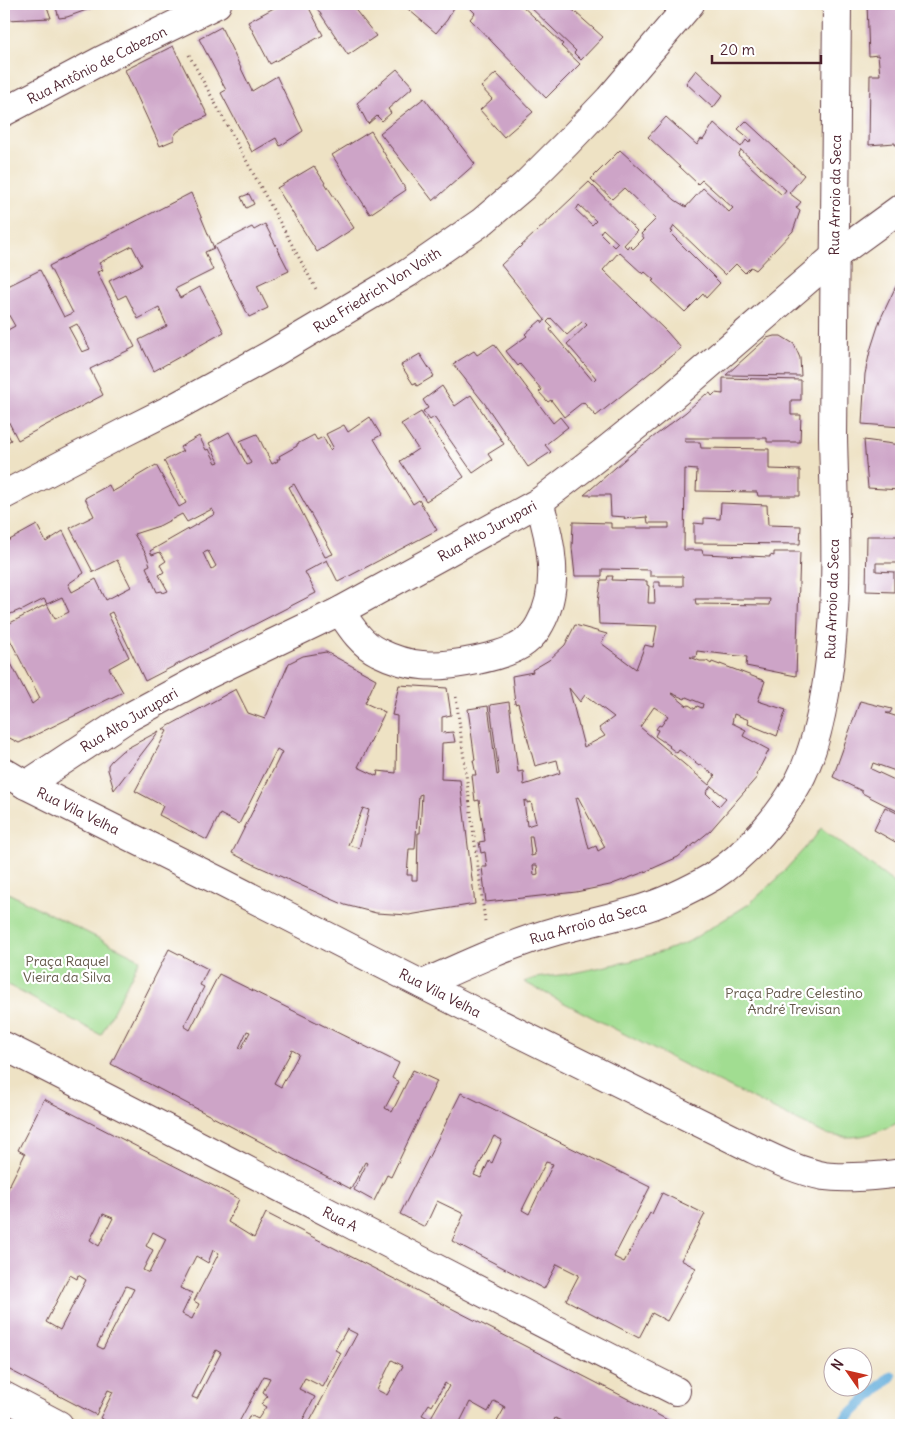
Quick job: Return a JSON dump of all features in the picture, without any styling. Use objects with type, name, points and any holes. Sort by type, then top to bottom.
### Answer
[{"type":"street","name":"Rua Antônio de Cabezon","points":[[9,105],[217,4]]},
{"type":"street","name":"Rua Friedrich Von Voith","points":[[4,495],[177,406],[270,355],[408,273],[483,221],[524,186],[609,99],[690,4]]},
{"type":"street","name":"Rua Arroio da Seca","points":[[423,984],[483,956],[554,932],[637,911],[672,897],[713,876],[744,851],[768,826],[800,780],[812,751],[821,717],[830,660],[834,609],[832,437],[837,4]]},
{"type":"street","name":"Rua Alto Jurupari","points":[[15,778],[207,675],[340,611],[540,502],[666,402],[835,256],[901,208]]},
{"type":"street","points":[[340,611],[355,634],[377,652],[402,662],[423,666],[472,661],[506,652],[525,642],[540,625],[550,600],[551,546],[540,502]]},
{"type":"street","name":"Rua Vila Velha","points":[[15,778],[474,1011],[751,1148],[789,1165],[824,1176],[848,1177],[894,1174]]},
{"type":"street","name":"Rua A","points":[[4,1046],[134,1111],[531,1318],[676,1391]]},
{"type":"street","points":[[4,1396],[59,1425]]},
{"type":"path","points":[[174,26],[332,318]]},
{"type":"path","points":[[451,664],[485,923],[483,956]]},
{"type":"green space","name":"Praça Padre Celestino André Trevisan","points":[[821,828],[901,888],[901,1121],[863,1136],[844,1137],[823,1133],[692,1069],[524,982],[535,978],[568,974],[631,961],[688,942],[749,904],[776,880]]},
{"type":"green space","name":"Praça Raquel Vieira da Silva","points":[[4,891],[140,959],[101,1035],[4,983]]},
{"type":"building","points":[[4,4],[46,4],[51,18],[6,20]]},
{"type":"building","points":[[55,4],[103,4],[59,18]]},
{"type":"building","points":[[281,4],[307,4],[323,35],[270,64],[248,22]]},
{"type":"building","points":[[314,4],[355,4],[353,7],[376,36],[348,55]]},
{"type":"building","points":[[402,4],[456,4],[447,20],[436,33]]},
{"type":"building","points":[[466,4],[520,4],[563,44],[561,46],[580,64],[546,98],[470,19],[475,13]]},
{"type":"building","points":[[527,4],[566,4],[603,37],[581,60],[574,53],[576,51]]},
{"type":"building","points":[[867,4],[901,4],[901,144],[869,145],[870,75],[880,75],[878,55],[869,56]]},
{"type":"building","points":[[221,27],[252,91],[277,76],[303,131],[280,146],[276,138],[252,152],[221,93],[226,90],[199,39]]},
{"type":"building","points":[[173,46],[208,116],[184,127],[177,132],[174,140],[160,146],[125,70]]},
{"type":"building","points":[[397,69],[413,87],[388,109],[391,113],[382,121],[377,116],[368,124],[357,103]]},
{"type":"building","points":[[696,70],[723,95],[713,108],[686,83]]},
{"type":"building","points":[[496,73],[533,112],[504,137],[480,110],[492,99],[481,87]]},
{"type":"building","points":[[424,98],[475,164],[433,201],[380,133]]},
{"type":"building","points":[[666,117],[697,145],[701,139],[703,140],[714,123],[741,147],[746,140],[749,143],[751,140],[738,129],[746,121],[804,175],[789,193],[801,202],[796,208],[800,211],[793,231],[756,270],[751,267],[745,273],[736,264],[725,275],[674,226],[671,234],[720,283],[706,298],[703,294],[685,312],[652,281],[654,280],[645,272],[643,274],[619,252],[603,270],[681,348],[596,416],[583,402],[564,417],[551,400],[548,402],[539,392],[542,390],[506,351],[527,336],[525,334],[541,320],[543,323],[545,320],[501,265],[589,182],[637,231],[624,245],[627,248],[629,245],[633,249],[644,238],[641,234],[656,219],[624,188],[612,199],[591,179],[620,150],[675,200],[686,207],[703,188],[729,212],[733,208],[702,180],[698,184],[648,137]],"holes":[[[741,150],[786,190],[782,195],[738,155]],[[579,205],[596,221],[592,225],[576,210]],[[603,229],[618,243],[614,247],[600,233]],[[551,318],[567,335],[583,321],[587,325],[567,344],[596,378],[593,381],[550,330],[552,327],[547,322]]]},
{"type":"building","points":[[371,131],[406,190],[370,214],[332,155]]},
{"type":"building","points":[[314,166],[354,228],[317,252],[277,188]]},
{"type":"building","points":[[191,193],[214,248],[205,252],[213,270],[175,289],[180,298],[200,287],[224,332],[154,371],[139,340],[167,326],[159,308],[138,319],[126,295],[118,299],[109,281],[142,265],[132,246],[99,263],[103,270],[97,272],[135,347],[90,369],[103,395],[18,440],[4,413],[4,332],[15,326],[7,312],[4,313],[4,288],[40,270],[64,317],[73,313],[49,266]],"holes":[[[77,324],[90,349],[82,352],[69,328]]]},
{"type":"building","points":[[249,194],[254,204],[246,208],[241,197]]},
{"type":"building","points":[[265,224],[289,271],[257,286],[268,308],[249,317],[214,246],[252,227],[254,230]]},
{"type":"building","points":[[901,278],[901,427],[862,424],[865,374],[870,351],[880,320]]},
{"type":"building","points":[[781,336],[794,344],[800,358],[801,376],[726,375],[767,338]]},
{"type":"building","points":[[494,344],[553,423],[560,417],[568,427],[545,445],[551,452],[528,467],[485,404],[453,364],[474,351],[477,355]]},
{"type":"building","points":[[420,354],[434,376],[417,386],[415,383],[413,384],[401,365]]},
{"type":"building","points":[[723,378],[801,380],[801,400],[791,400],[791,415],[801,415],[800,442],[767,442],[767,438],[685,438],[685,442],[700,442],[701,448],[769,449],[769,469],[800,470],[800,496],[758,496],[757,492],[696,491],[697,470],[685,469],[684,550],[702,550],[703,554],[770,557],[770,555],[774,556],[774,552],[800,552],[796,676],[746,666],[747,657],[697,651],[696,657],[690,657],[700,661],[707,661],[711,664],[712,662],[720,664],[765,681],[758,701],[786,710],[777,736],[748,724],[749,720],[734,714],[732,723],[746,730],[743,736],[769,750],[756,775],[758,776],[710,831],[678,857],[610,885],[576,892],[486,902],[482,867],[487,867],[485,852],[481,853],[479,842],[485,841],[479,800],[475,801],[472,775],[476,775],[473,760],[475,760],[468,709],[488,706],[497,775],[499,774],[490,705],[509,702],[518,772],[523,771],[524,785],[560,773],[557,760],[535,766],[518,703],[515,704],[512,676],[533,672],[532,670],[549,660],[565,645],[575,625],[607,634],[601,643],[636,669],[645,645],[653,647],[657,626],[599,624],[598,602],[601,580],[607,580],[608,576],[613,576],[612,580],[647,581],[649,586],[648,603],[655,603],[654,582],[660,582],[660,586],[683,586],[683,576],[650,576],[650,570],[602,569],[602,576],[575,576],[572,548],[573,522],[611,523],[611,528],[669,528],[669,523],[648,523],[647,517],[624,519],[625,517],[611,516],[610,495],[584,495],[631,454],[686,412],[706,394],[710,393],[712,396],[715,393],[723,394]],"holes":[[[695,599],[770,599],[769,605],[696,604]],[[569,688],[580,702],[585,695],[614,717],[599,728],[605,736],[584,747]],[[671,693],[703,704],[702,708],[697,706],[695,709],[689,705],[687,706]],[[654,707],[668,716],[661,726],[659,725],[656,729],[658,730],[655,736],[677,753],[679,750],[715,776],[709,785],[640,727]],[[711,786],[726,798],[719,806],[706,793]],[[578,797],[605,847],[598,851],[596,846],[589,849],[576,798]],[[527,800],[527,803],[531,802],[536,823],[527,826],[524,801]],[[529,836],[532,836],[535,855],[531,856]],[[533,865],[537,865],[538,874],[534,875]]]},
{"type":"building","points":[[442,386],[455,406],[471,395],[504,444],[488,454],[492,460],[473,473],[434,417],[430,420],[423,411],[428,408],[423,400]]},
{"type":"building","points":[[421,412],[464,477],[426,501],[400,461],[418,449],[401,424]]},
{"type":"building","points":[[370,417],[381,435],[374,439],[413,504],[419,500],[437,530],[338,582],[327,560],[305,572],[316,593],[145,681],[112,612],[108,614],[129,657],[109,668],[123,692],[19,743],[4,735],[4,650],[32,704],[40,698],[4,628],[4,543],[37,525],[46,542],[63,531],[84,573],[68,584],[72,592],[96,579],[106,600],[131,587],[117,560],[93,572],[70,528],[94,516],[85,498],[109,485],[112,492],[156,465],[179,507],[186,503],[164,461],[183,451],[180,447],[199,436],[206,450],[209,449],[216,463],[219,462],[209,443],[229,432],[247,465],[251,463],[240,441],[257,434],[272,464],[278,461],[277,459],[280,459],[279,456],[314,435],[317,440],[323,437],[330,450],[333,447],[326,434],[344,425],[348,432]],"holes":[[[294,484],[333,554],[325,557],[289,487]],[[212,509],[215,514],[150,551],[152,555],[160,552],[166,561],[160,565],[164,572],[159,575],[168,591],[163,593],[162,591],[157,592],[146,567],[150,565],[146,554],[134,534],[159,526],[182,514],[187,522]],[[208,551],[216,566],[211,570],[203,553]],[[62,597],[69,612],[55,619],[47,604]],[[44,599],[47,604],[10,623],[6,616],[21,611]]]},
{"type":"building","points":[[4,427],[11,440],[4,444]]},
{"type":"building","points":[[864,440],[900,445],[900,490],[868,488]]},
{"type":"building","points":[[721,503],[767,505],[768,525],[801,526],[800,544],[694,543],[694,523],[704,524],[704,518],[720,519]]},
{"type":"building","points":[[867,536],[901,536],[901,563],[876,563],[876,571],[894,572],[894,592],[866,591]]},
{"type":"building","points":[[4,640],[8,649],[4,650]]},
{"type":"building","points":[[326,652],[376,679],[365,703],[385,712],[358,767],[377,776],[378,771],[396,773],[397,716],[392,715],[399,685],[447,688],[451,715],[442,717],[442,733],[453,732],[455,742],[442,743],[441,779],[460,780],[475,904],[409,915],[376,913],[345,905],[232,853],[282,752],[277,749],[239,824],[220,814],[207,840],[159,815],[163,806],[135,791],[167,731],[163,729],[236,689],[248,713],[265,719],[289,663],[303,656]],"holes":[[[422,794],[420,833],[418,833],[417,880],[412,880],[412,875],[407,875],[409,849],[415,849],[419,795]],[[363,808],[369,810],[359,848],[348,845]]]},
{"type":"building","points":[[860,701],[892,709],[890,713],[886,713],[901,718],[901,773],[873,763],[871,769],[901,783],[901,813],[833,777]]},
{"type":"building","points":[[159,731],[114,790],[108,770],[108,765],[111,761],[122,751]]},
{"type":"building","points":[[885,807],[901,815],[901,840],[899,844],[874,830]]},
{"type":"building","points":[[169,949],[208,969],[200,985],[204,987],[184,1026],[190,1030],[219,974],[399,1063],[392,1078],[399,1082],[385,1108],[392,1112],[413,1070],[437,1081],[391,1177],[387,1175],[374,1201],[354,1190],[367,1163],[365,1162],[351,1189],[111,1064]],"holes":[[[247,1031],[250,1032],[241,1049],[239,1048]],[[292,1050],[299,1054],[281,1087],[274,1083]]]},
{"type":"building","points":[[461,1093],[650,1187],[614,1257],[624,1262],[662,1193],[705,1214],[681,1260],[696,1268],[667,1321],[652,1313],[639,1338],[566,1300],[579,1275],[557,1264],[544,1289],[452,1241],[464,1214],[437,1201],[425,1227],[400,1214]],"holes":[[[494,1136],[502,1140],[492,1163],[489,1161],[481,1178],[474,1175]],[[546,1162],[553,1164],[529,1214],[522,1210]]]},
{"type":"building","points":[[44,1099],[239,1199],[228,1222],[254,1238],[266,1213],[675,1424],[559,1425],[561,1421],[555,1418],[552,1425],[545,1423],[543,1425],[495,1425],[505,1407],[494,1401],[488,1412],[470,1402],[460,1422],[467,1425],[308,1425],[357,1334],[347,1329],[335,1350],[341,1353],[323,1387],[305,1378],[299,1389],[315,1397],[300,1425],[245,1425],[114,1425],[100,1418],[113,1392],[108,1390],[96,1415],[4,1367],[4,1196],[25,1154],[18,1150]],"holes":[[[103,1214],[113,1218],[99,1246],[90,1240]],[[153,1232],[166,1239],[149,1273],[143,1270],[153,1250],[146,1246]],[[213,1250],[219,1253],[194,1301],[199,1304],[192,1319],[182,1314],[192,1293],[180,1288],[196,1256],[208,1263]],[[70,1275],[77,1279],[78,1275],[86,1280],[60,1330],[46,1322]],[[126,1286],[134,1289],[103,1349],[97,1346]],[[216,1350],[221,1353],[197,1399],[192,1397]],[[392,1360],[403,1366],[387,1395],[377,1390]],[[264,1376],[270,1378],[263,1392],[268,1396],[261,1404],[266,1407],[258,1419],[250,1415],[245,1425],[239,1422]],[[445,1383],[449,1386],[430,1419],[422,1415],[429,1404],[432,1406]]]},
{"type":"waterway","points":[[839,1425],[891,1376]]}]
